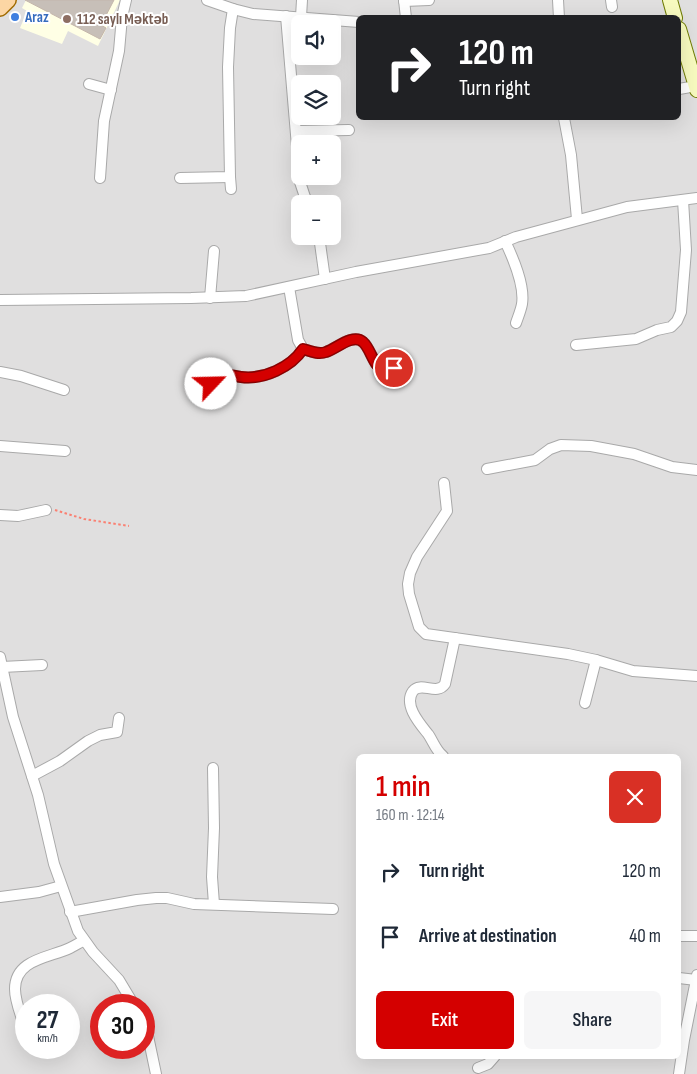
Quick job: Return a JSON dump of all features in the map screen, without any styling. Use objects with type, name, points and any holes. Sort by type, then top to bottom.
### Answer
[{"type":"main road","points":[[0,8],[8,0]]},
{"type":"street","points":[[100,178],[104,121],[119,51],[122,17],[126,0]]},
{"type":"street","points":[[207,0],[253,14],[291,16]]},
{"type":"street","points":[[301,15],[302,0]]},
{"type":"street","points":[[406,15],[404,1],[429,0]]},
{"type":"street","points":[[558,0],[559,15]]},
{"type":"street","points":[[670,0],[674,15]]},
{"type":"street","points":[[230,189],[228,67],[233,9]]},
{"type":"street","points":[[286,16],[300,182],[304,195]]},
{"type":"street","points":[[341,20],[356,22]]},
{"type":"street","points":[[681,36],[696,88],[681,89]]},
{"type":"street","points":[[89,84],[111,90]]},
{"type":"street","points":[[564,120],[571,155],[577,220]]},
{"type":"street","points":[[296,131],[349,130]]},
{"type":"street","points":[[180,178],[230,177]]},
{"type":"street","points":[[0,300],[246,296],[396,264],[489,248],[505,241],[627,207],[697,198]]},
{"type":"street","points":[[576,345],[636,339],[657,330],[671,327],[677,321],[681,312],[686,250],[683,200]]},
{"type":"street","points":[[505,241],[513,258],[522,291],[522,303],[516,323]]},
{"type":"street","points":[[321,245],[325,279]]},
{"type":"street","points":[[210,298],[214,251]]},
{"type":"street","points":[[289,287],[298,340],[303,349],[318,353],[326,352],[351,340],[358,340],[363,342],[377,365],[394,368]]},
{"type":"street","points":[[211,384],[214,376],[219,374],[244,378],[279,371],[297,358],[303,349]]},
{"type":"street","points":[[0,372],[21,376],[64,390]]},
{"type":"street","points":[[487,469],[535,460],[550,449],[561,445],[591,446],[634,454],[672,467],[697,470]]},
{"type":"street","points":[[0,446],[65,451]]},
{"type":"street","points":[[444,483],[447,511],[417,557],[410,573],[408,584],[409,594],[419,627],[422,631],[426,634],[568,654],[633,671],[697,676]]},
{"type":"street","points":[[0,514],[18,516],[46,510]]},
{"type":"street","points":[[439,754],[428,734],[413,714],[412,694],[414,690],[419,688],[437,690],[442,688],[445,684],[456,638]]},
{"type":"street","points":[[585,703],[596,660]]},
{"type":"street","points":[[42,664],[1,662],[13,717],[32,776],[54,864],[70,912],[83,941],[119,980],[127,994]]},
{"type":"street","points":[[32,776],[60,761],[88,741],[117,732],[119,718]]},
{"type":"street","points":[[213,768],[214,828],[212,877],[214,904]]},
{"type":"street","points":[[0,897],[39,892],[61,886]]},
{"type":"street","points":[[70,912],[156,898],[167,898],[194,904],[333,909]]},
{"type":"street","points":[[681,936],[697,936]]},
{"type":"street","points":[[16,994],[17,978],[22,970],[40,958],[70,948],[83,941]]},
{"type":"street","points":[[679,1074],[696,977],[681,978]]},
{"type":"street","points":[[153,1059],[156,1074]]},
{"type":"street","points":[[478,1068],[488,1064],[492,1059]]},
{"type":"path","points":[[46,510],[54,510],[84,519],[128,526]]},
{"type":"shaded area","points":[[0,0],[697,0],[697,1074],[0,1074]]},
{"type":"shaded area","name":"112 saylı Məktəb","points":[[26,0],[120,0],[98,46],[68,31],[62,44],[20,28],[27,11],[22,8]]},
{"type":"building","points":[[25,0],[114,0],[101,25],[106,28],[100,39]]},
{"type":"place","name":"Araz","points":[[15,17]]},
{"type":"place","name":"112 saylı Məktəb","points":[[67,19]]},
{"type":"route","points":[[211,384],[214,376],[219,374],[244,378],[279,371],[297,358],[303,349],[318,353],[326,352],[351,340],[363,342],[377,365],[394,368]]}]
